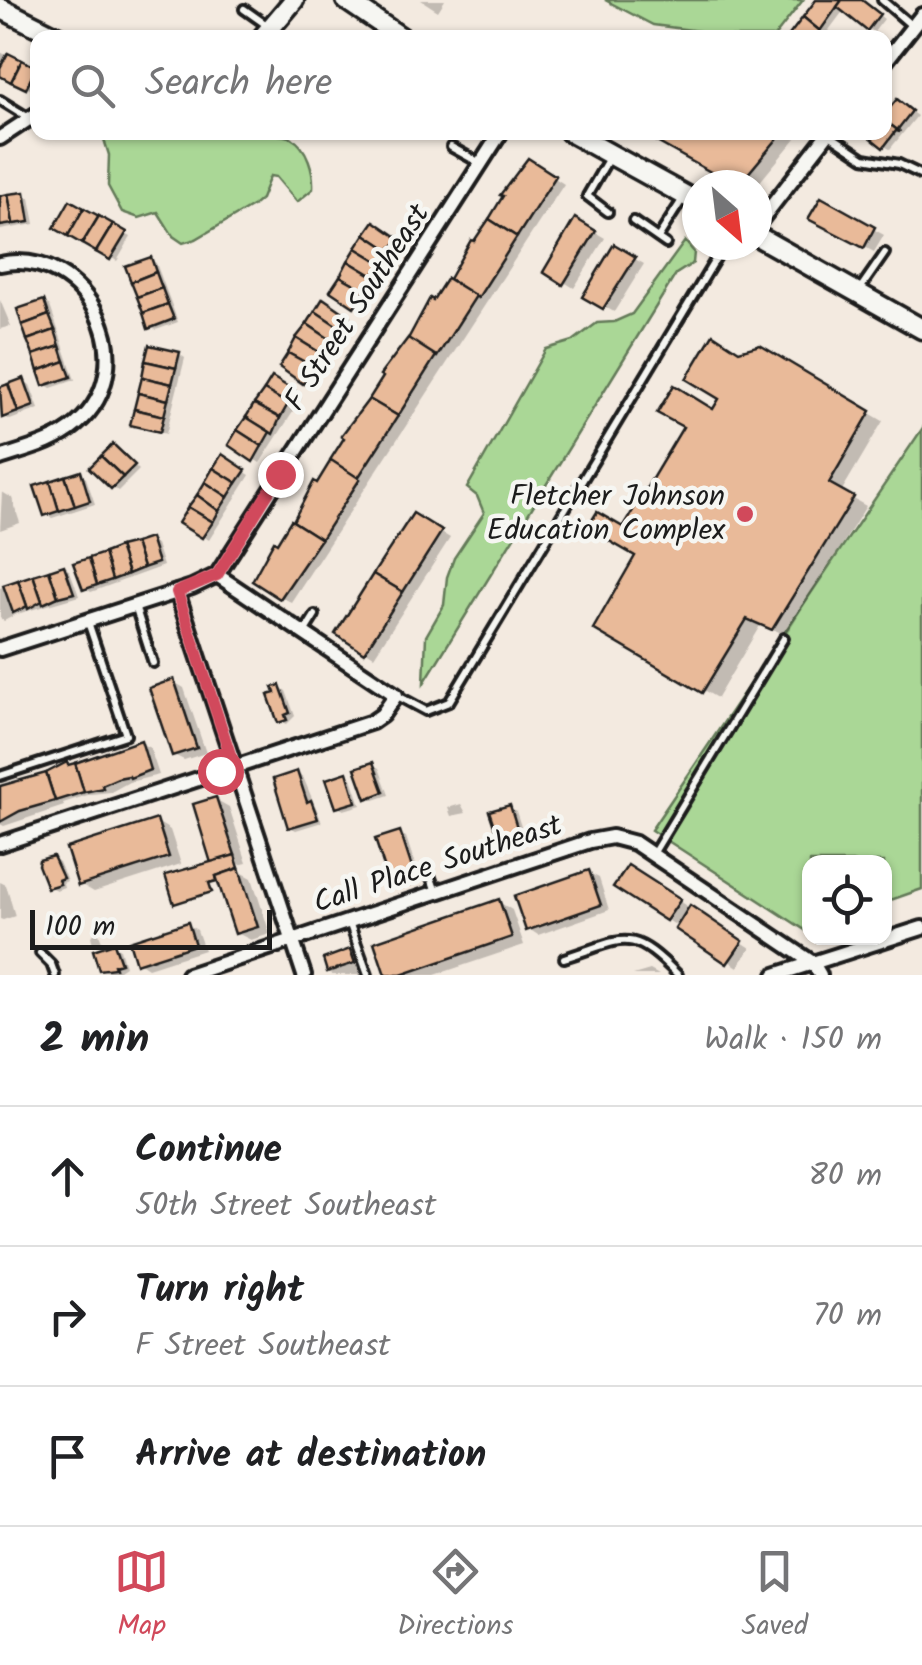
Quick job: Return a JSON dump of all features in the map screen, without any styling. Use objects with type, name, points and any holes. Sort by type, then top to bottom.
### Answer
[{"type":"main road","points":[[269,30],[294,0]]},
{"type":"main road","points":[[346,0],[390,30]]},
{"type":"main road","points":[[5,6],[46,30]]},
{"type":"main road","points":[[584,140],[682,194]]},
{"type":"main road","points":[[772,244],[922,329]]},
{"type":"street","points":[[892,53],[918,21]]},
{"type":"street","points":[[0,138],[30,119]]},
{"type":"street","name":"F Street Southeast","points":[[217,575],[496,140]]},
{"type":"street","points":[[772,206],[823,140]]},
{"type":"street","points":[[0,264],[42,266],[82,292],[96,310],[108,352],[108,375],[80,422],[58,438],[0,458]]},
{"type":"street","points":[[0,649],[177,592],[217,575],[396,695],[372,722],[0,844]]},
{"type":"street","points":[[177,592],[304,975]]},
{"type":"street","name":"Call Place Southeast","points":[[188,975],[590,841],[620,838],[652,855]]},
{"type":"street","points":[[652,855],[817,969]]},
{"type":"street","points":[[775,975],[817,969],[922,928]]},
{"type":"lane","points":[[882,0],[918,21]]},
{"type":"lane","points":[[244,9],[263,30]]},
{"type":"lane","points":[[0,100],[30,114]]},
{"type":"lane","points":[[838,140],[864,158],[899,164],[922,175]]},
{"type":"lane","points":[[452,147],[480,164]]},
{"type":"lane","points":[[608,212],[587,196],[610,155]]},
{"type":"lane","points":[[659,236],[682,209]]},
{"type":"lane","points":[[632,221],[666,244]]},
{"type":"lane","points":[[858,292],[885,252]]},
{"type":"lane","points":[[396,695],[426,710],[449,702],[715,260]]},
{"type":"lane","points":[[134,605],[153,663]]},
{"type":"lane","points":[[303,634],[315,615]]},
{"type":"lane","points":[[0,776],[126,735],[88,620]]},
{"type":"lane","points":[[652,855],[784,638]]},
{"type":"lane","points":[[428,872],[436,892]]},
{"type":"lane","points":[[348,921],[368,975]]},
{"type":"lane","points":[[564,958],[626,938],[643,943],[678,975]]},
{"type":"lane","points":[[40,953],[55,975]]},
{"type":"green space","points":[[605,0],[803,0],[779,30],[691,30],[653,25]]},
{"type":"green space","points":[[104,140],[294,140],[306,154],[313,189],[297,202],[276,177],[270,176],[261,199],[254,205],[183,243],[173,236],[158,212],[139,218],[122,212],[108,186],[109,155]]},
{"type":"green space","points":[[682,245],[682,260],[693,263],[676,274],[424,683],[426,636],[444,605],[454,558],[484,513],[477,496],[467,488],[546,349],[573,341],[597,323],[614,322],[632,314]]},
{"type":"green space","points":[[922,429],[922,889],[892,900],[892,855],[802,855],[802,928],[651,830]]},
{"type":"building","points":[[816,0],[842,0],[821,30],[803,17]]},
{"type":"building","points":[[842,0],[862,0],[880,14],[866,30],[837,7]]},
{"type":"building","points":[[803,17],[819,30],[793,30]]},
{"type":"building","points":[[8,53],[22,60],[11,82],[0,76]]},
{"type":"building","points":[[22,60],[30,64],[26,89],[11,82]]},
{"type":"building","points":[[897,99],[912,111],[898,129],[900,132],[892,126],[892,105]]},
{"type":"building","points":[[653,140],[776,140],[751,170],[707,170]]},
{"type":"building","points":[[873,140],[889,140],[883,148]]},
{"type":"building","points":[[528,158],[556,176],[517,237],[489,219],[503,196],[500,195]]},
{"type":"building","points":[[25,192],[30,222],[13,224],[8,194]]},
{"type":"building","points":[[8,194],[13,224],[0,226],[0,196]]},
{"type":"building","points":[[821,197],[875,227],[864,248],[808,219]]},
{"type":"building","points":[[70,200],[84,208],[68,236],[54,228]]},
{"type":"building","points":[[84,208],[99,216],[82,244],[68,236]]},
{"type":"building","points":[[99,216],[113,224],[96,252],[82,244]]},
{"type":"building","points":[[575,218],[596,231],[563,285],[543,272]]},
{"type":"building","points":[[489,219],[517,237],[478,298],[449,279],[471,240]]},
{"type":"building","points":[[374,221],[400,239],[389,250],[365,234]]},
{"type":"building","points":[[113,224],[127,232],[110,260],[96,252]]},
{"type":"building","points":[[365,234],[389,250],[381,263],[356,248]]},
{"type":"building","points":[[614,244],[636,257],[603,309],[582,297]]},
{"type":"building","points":[[356,248],[381,263],[373,276],[348,261]]},
{"type":"building","points":[[151,257],[156,272],[131,282],[125,266]]},
{"type":"building","points":[[348,261],[373,276],[365,290],[340,276]]},
{"type":"building","points":[[156,272],[162,288],[137,297],[131,282]]},
{"type":"building","points":[[340,276],[365,290],[354,307],[330,291]]},
{"type":"building","points":[[447,278],[476,296],[437,357],[408,339],[430,298],[433,300]]},
{"type":"building","points":[[162,288],[168,304],[143,313],[137,297]]},
{"type":"building","points":[[323,298],[349,316],[339,327],[315,311]]},
{"type":"building","points":[[44,300],[49,315],[22,325],[17,309]]},
{"type":"building","points":[[168,304],[174,319],[148,329],[143,313]]},
{"type":"building","points":[[315,311],[339,327],[331,340],[307,324]]},
{"type":"building","points":[[49,315],[55,330],[27,340],[22,325]]},
{"type":"building","points":[[307,324],[331,340],[325,356],[296,338]]},
{"type":"building","points":[[55,330],[60,346],[33,355],[27,340]]},
{"type":"building","points":[[713,334],[739,351],[760,345],[871,411],[829,483],[854,497],[772,630],[747,619],[702,693],[593,629],[635,556],[587,528],[597,512],[623,527],[683,427],[657,413],[674,385],[713,409],[719,399],[686,379]]},
{"type":"building","points":[[296,338],[322,354],[314,367],[288,353]]},
{"type":"building","points":[[408,338],[436,356],[398,416],[369,399],[383,377],[380,375]]},
{"type":"building","points":[[149,345],[180,352],[176,368],[145,361]]},
{"type":"building","points":[[60,346],[65,361],[38,371],[33,355]]},
{"type":"building","points":[[288,353],[314,367],[303,384],[279,367]]},
{"type":"building","points":[[65,361],[71,377],[43,386],[38,371]]},
{"type":"building","points":[[145,361],[176,368],[172,384],[142,377]]},
{"type":"building","points":[[142,377],[172,384],[168,400],[138,393]]},
{"type":"building","points":[[272,377],[298,393],[288,404],[264,390]]},
{"type":"building","points":[[24,378],[34,406],[18,412],[8,384]]},
{"type":"building","points":[[8,384],[18,412],[2,418],[0,387]]},
{"type":"building","points":[[264,390],[288,404],[280,418],[254,404]]},
{"type":"building","points":[[138,393],[168,400],[164,416],[134,409]]},
{"type":"building","points":[[369,399],[398,416],[358,478],[330,460],[344,438],[341,436]]},
{"type":"building","points":[[254,404],[280,418],[273,434],[246,417]]},
{"type":"building","points":[[134,409],[164,416],[160,432],[130,425]]},
{"type":"building","points":[[246,417],[270,432],[262,446],[237,430]]},
{"type":"building","points":[[237,430],[262,446],[253,462],[228,445]]},
{"type":"building","points":[[113,444],[135,465],[123,477],[101,456]]},
{"type":"building","points":[[222,454],[246,470],[237,483],[213,468]]},
{"type":"building","points":[[101,456],[123,477],[111,489],[89,468]]},
{"type":"building","points":[[331,460],[360,479],[321,539],[293,521],[314,481],[317,483]]},
{"type":"building","points":[[213,468],[237,483],[228,497],[205,482]]},
{"type":"building","points":[[81,471],[90,501],[75,506],[65,476]]},
{"type":"building","points":[[65,476],[75,506],[59,511],[50,481]]},
{"type":"building","points":[[50,481],[59,511],[44,516],[34,486]]},
{"type":"building","points":[[205,482],[228,497],[219,511],[197,495]]},
{"type":"building","points":[[197,495],[219,511],[213,522],[188,507]]},
{"type":"building","points":[[188,507],[213,522],[202,538],[178,523]]},
{"type":"building","points":[[413,513],[442,531],[403,592],[373,574]]},
{"type":"building","points":[[291,520],[321,539],[280,599],[252,581],[274,541],[277,543]]},
{"type":"building","points":[[150,538],[158,563],[143,568],[135,543]]},
{"type":"building","points":[[135,543],[143,568],[128,574],[119,547]]},
{"type":"building","points":[[119,547],[128,574],[112,580],[104,553]]},
{"type":"building","points":[[104,553],[112,580],[97,585],[89,558]]},
{"type":"building","points":[[89,558],[97,585],[83,590],[73,563]]},
{"type":"building","points":[[64,565],[74,593],[58,597],[49,570]]},
{"type":"building","points":[[49,570],[58,597],[43,604],[33,575]]},
{"type":"building","points":[[373,574],[403,592],[364,653],[335,634]]},
{"type":"building","points":[[33,575],[42,601],[28,609],[18,580]]},
{"type":"building","points":[[18,580],[27,606],[13,613],[3,585]]},
{"type":"building","points":[[174,679],[197,748],[172,756],[149,688]]},
{"type":"building","points":[[280,685],[290,713],[285,715],[287,720],[278,723],[268,695]]},
{"type":"building","points":[[141,740],[150,770],[84,792],[75,763]]},
{"type":"building","points":[[67,762],[75,763],[84,792],[55,801],[46,773]]},
{"type":"building","points":[[373,762],[384,792],[366,799],[355,768]]},
{"type":"building","points":[[297,771],[307,802],[311,800],[318,819],[288,828],[273,779]]},
{"type":"building","points":[[347,772],[356,802],[336,808],[326,779]]},
{"type":"building","points":[[46,773],[55,801],[20,811],[0,822],[0,786]]},
{"type":"building","points":[[216,797],[235,855],[211,863],[193,804]]},
{"type":"building","points":[[510,805],[519,834],[497,835],[489,811]]},
{"type":"building","points":[[157,819],[169,857],[78,886],[66,848]]},
{"type":"building","points":[[400,831],[416,880],[391,888],[375,839]]},
{"type":"building","points":[[235,855],[239,868],[216,876],[217,881],[209,883],[212,892],[174,904],[165,875]]},
{"type":"building","points":[[53,856],[63,878],[58,880],[60,884],[47,888],[38,865],[39,860]]},
{"type":"building","points":[[628,865],[681,899],[666,921],[613,887]]},
{"type":"building","points":[[239,868],[258,927],[235,934],[216,876]]},
{"type":"building","points":[[589,870],[601,905],[526,931],[514,896]]},
{"type":"building","points":[[499,899],[512,937],[401,975],[385,975],[374,942]]},
{"type":"building","points":[[690,905],[743,941],[727,964],[675,929]]},
{"type":"building","points":[[188,922],[195,945],[136,964],[129,941]]},
{"type":"building","points":[[114,943],[121,963],[99,970],[93,950]]},
{"type":"building","points":[[350,949],[355,963],[327,972],[323,959]]},
{"type":"place","name":"Fletcher Johnson Education Complex","points":[[745,514]]},
{"type":"route","points":[[220,771],[234,766],[177,592],[217,575],[280,474]]}]
